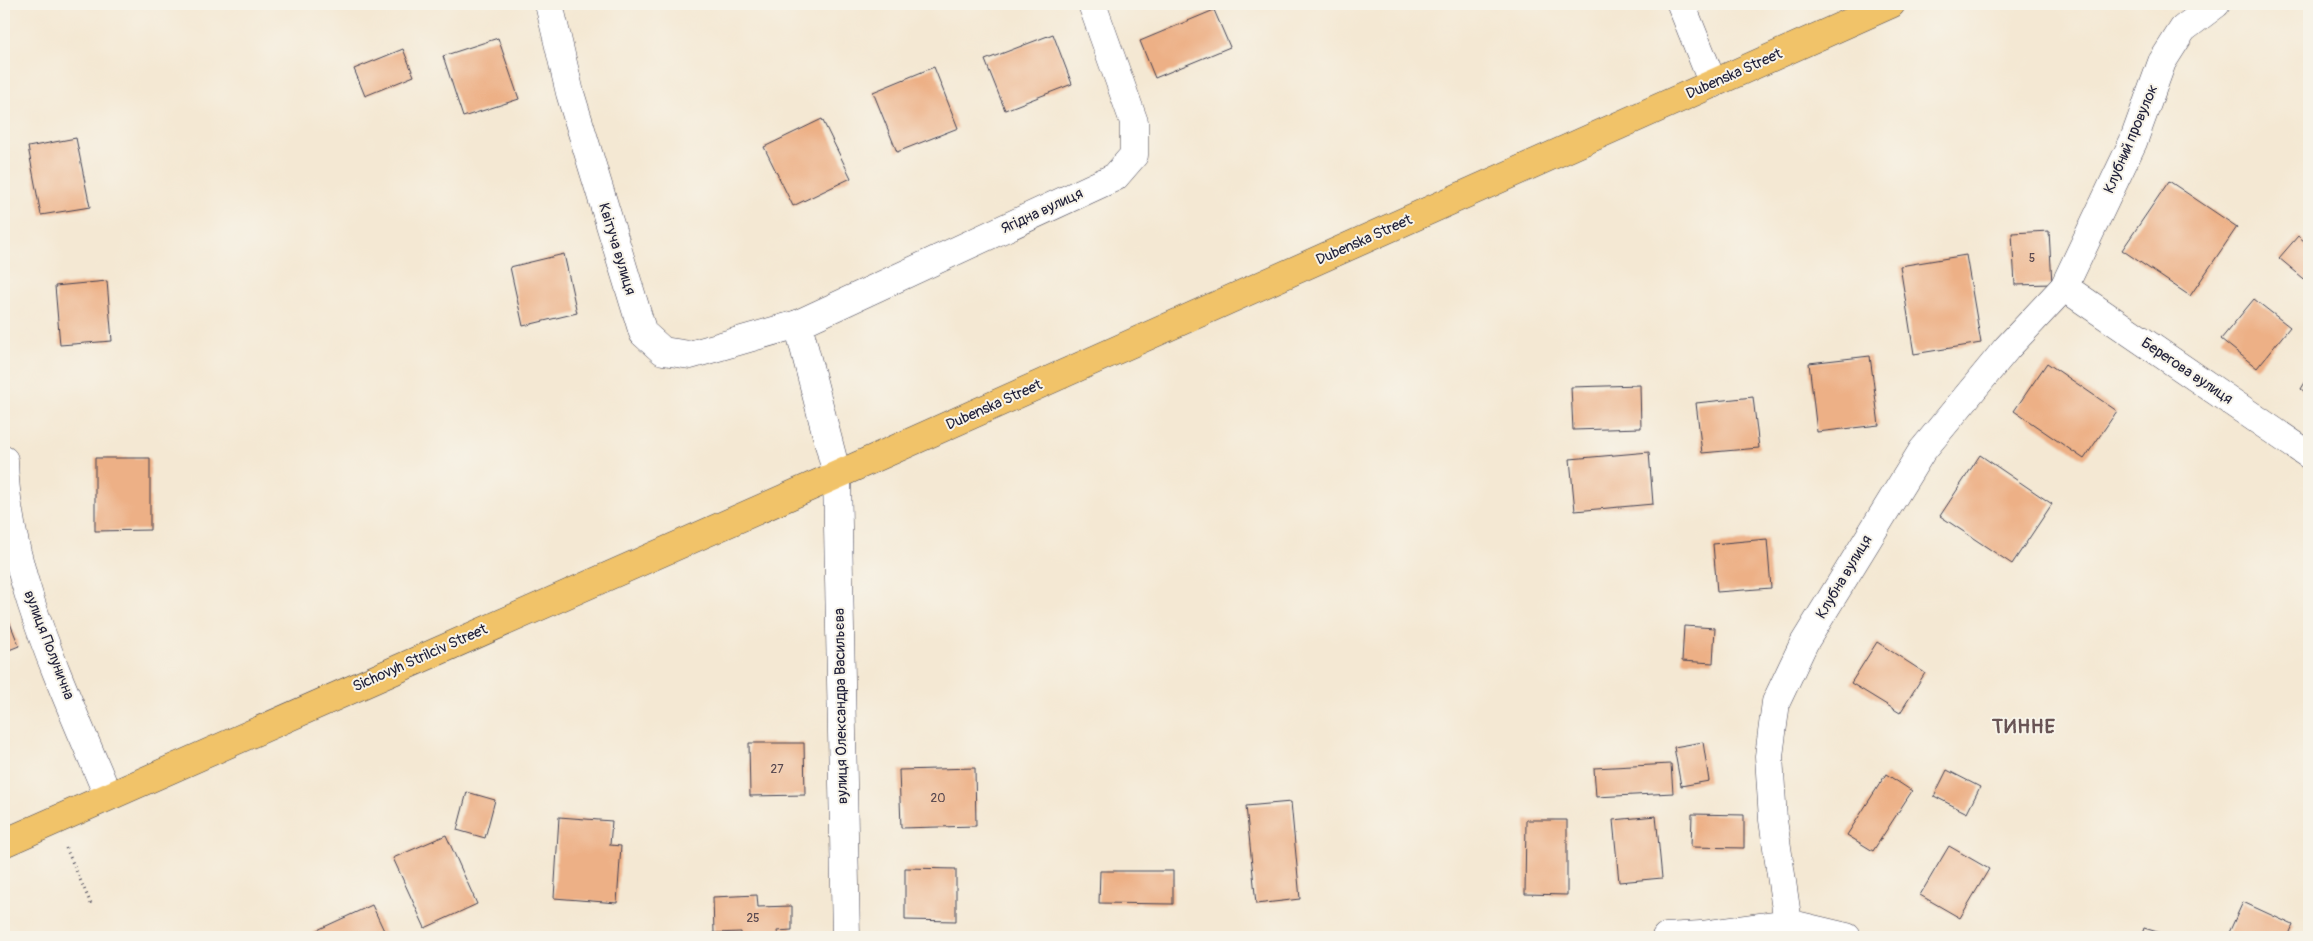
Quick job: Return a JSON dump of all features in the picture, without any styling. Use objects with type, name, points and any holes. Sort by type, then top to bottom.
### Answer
[{"type":"main road","name":"Dubenska Street","points":[[837,475],[1891,4]]},
{"type":"main road","name":"Sichovyh Strilciv Street","points":[[4,843],[837,475]]},
{"type":"street","name":"Квітуча вулиця","points":[[549,4],[570,93],[643,333],[663,351],[690,355],[798,324]]},
{"type":"street","name":"Ягідна вулиця","points":[[798,324],[1115,177],[1134,156],[1134,122],[1092,4]]},
{"type":"street","points":[[1681,4],[1712,84]]},
{"type":"street","name":"Клубний провулок","points":[[2064,288],[2133,142],[2162,62],[2182,29],[2216,4]]},
{"type":"street","name":"Берегова вулиця","points":[[2064,288],[2309,455]]},
{"type":"street","name":"Клубна вулиця","points":[[1788,922],[1773,820],[1770,756],[1776,702],[1804,643],[1922,451],[2007,348],[2064,288]]},
{"type":"street","name":"вулиця Олександра Васильєва","points":[[798,324],[837,475],[846,937]]},
{"type":"street","name":"вулиця Полунична","points":[[4,460],[4,483],[18,558],[35,615],[108,796]]},
{"type":"street","points":[[1666,937],[1701,936],[1788,922],[1847,937]]},
{"type":"building","points":[[1214,10],[1230,47],[1155,78],[1140,41]]},
{"type":"building","points":[[1053,34],[1072,84],[1005,110],[985,60]]},
{"type":"building","points":[[498,38],[519,99],[463,117],[443,56]]},
{"type":"building","points":[[403,49],[414,76],[365,96],[354,69]]},
{"type":"building","points":[[934,67],[958,128],[897,152],[873,92]]},
{"type":"building","points":[[822,119],[851,178],[793,206],[764,147]]},
{"type":"building","points":[[76,138],[90,207],[41,215],[28,147]]},
{"type":"building","points":[[2169,181],[2237,227],[2190,296],[2122,250]]},
{"type":"building","points":[[2049,231],[2052,284],[2015,285],[2012,233]]},
{"type":"building","points":[[2298,236],[2309,245],[2309,283],[2279,258]]},
{"type":"building","points":[[564,254],[577,313],[523,326],[510,267]]},
{"type":"building","points":[[1966,255],[1981,343],[1914,354],[1900,266]]},
{"type":"building","points":[[107,281],[112,341],[60,345],[55,286]]},
{"type":"building","points":[[2254,299],[2290,327],[2257,368],[2221,339]]},
{"type":"building","points":[[1870,356],[1879,425],[1817,432],[1809,363]]},
{"type":"building","points":[[2047,363],[2117,411],[2084,459],[2014,411]]},
{"type":"building","points":[[2309,376],[2309,395],[2301,389]]},
{"type":"building","points":[[1640,385],[1641,428],[1573,430],[1571,387]]},
{"type":"building","points":[[1753,397],[1759,448],[1702,453],[1696,403]]},
{"type":"building","points":[[1649,452],[1653,504],[1575,511],[1570,459]]},
{"type":"building","points":[[1980,455],[2052,504],[2012,564],[1940,516]]},
{"type":"building","points":[[95,458],[150,458],[150,530],[95,531]]},
{"type":"building","points":[[1767,539],[1771,588],[1717,592],[1713,544]]},
{"type":"building","points":[[4,608],[19,646],[4,652]]},
{"type":"building","points":[[1684,626],[1715,628],[1713,663],[1682,661]]},
{"type":"building","points":[[1877,642],[1925,673],[1900,713],[1851,683]]},
{"type":"building","points":[[1703,742],[1709,781],[1681,786],[1674,747]]},
{"type":"building","points":[[749,743],[804,743],[805,795],[750,796]]},
{"type":"building","points":[[1671,764],[1673,793],[1596,797],[1594,768]]},
{"type":"building","points":[[975,768],[976,826],[901,828],[899,770]]},
{"type":"building","points":[[1947,770],[1980,787],[1967,813],[1934,796]]},
{"type":"building","points":[[1886,774],[1912,791],[1873,851],[1847,835]]},
{"type":"building","points":[[467,792],[495,800],[485,838],[457,830]]},
{"type":"building","points":[[1291,802],[1300,899],[1256,904],[1246,806]]},
{"type":"building","points":[[1692,814],[1744,815],[1744,848],[1691,847]]},
{"type":"building","points":[[1656,816],[1662,878],[1619,882],[1613,820]]},
{"type":"building","points":[[559,817],[612,821],[610,845],[621,846],[617,903],[554,898]]},
{"type":"building","points":[[1526,820],[1567,820],[1567,895],[1525,894]]},
{"type":"building","points":[[446,835],[477,904],[425,928],[393,858]]},
{"type":"building","points":[[1949,846],[1989,869],[1960,918],[1920,895]]},
{"type":"building","points":[[905,868],[956,869],[956,921],[905,920]]},
{"type":"building","points":[[1100,871],[1173,871],[1173,904],[1099,903]]},
{"type":"building","points":[[757,895],[758,907],[792,906],[792,930],[777,931],[778,937],[741,937],[741,932],[714,933],[713,897]]},
{"type":"building","points":[[2243,902],[2293,925],[2288,937],[2227,937]]},
{"type":"building","points":[[372,905],[387,937],[315,937],[313,932]]},
{"type":"building","points":[[2144,928],[2174,937],[2141,937]]},
{"type":"district","name":"ТИННЕ","points":[[2024,726]]}]
